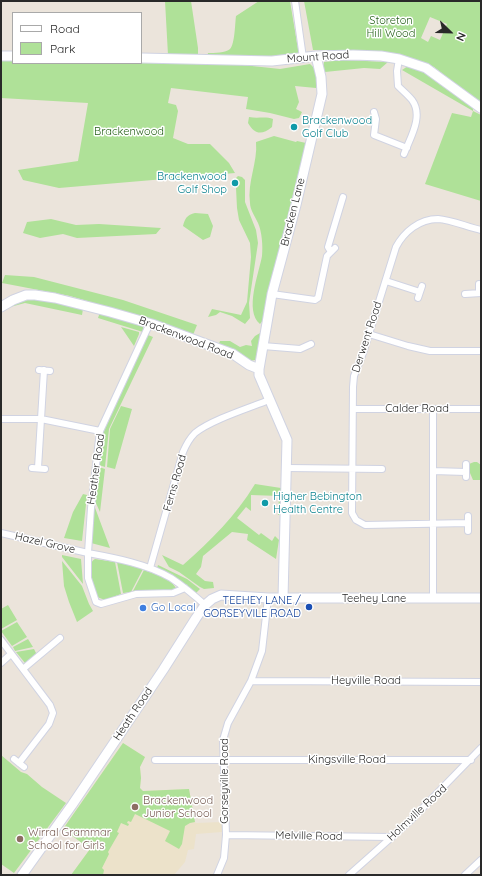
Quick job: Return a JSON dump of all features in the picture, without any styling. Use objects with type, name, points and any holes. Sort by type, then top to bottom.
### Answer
[{"type":"street","points":[[295,1],[303,58]]},
{"type":"street","points":[[1,56],[12,56]]},
{"type":"street","name":"Mount Road","points":[[142,58],[272,61],[316,56],[381,56],[399,59],[426,68],[481,108]]},
{"type":"street","name":"Bracken Lane","points":[[259,368],[272,294],[296,205],[322,94],[321,77],[316,56]]},
{"type":"street","points":[[374,135],[405,151],[416,123],[416,108],[412,100],[398,86],[397,71],[399,59]]},
{"type":"street","points":[[374,135],[377,114]]},
{"type":"street","points":[[367,138],[374,135]]},
{"type":"street","points":[[272,294],[315,300],[318,298],[327,256],[333,250],[328,247],[343,197]]},
{"type":"street","name":"Derwent Road","points":[[468,523],[365,525],[356,520],[352,513],[354,376],[400,238],[412,227],[438,219],[481,230]]},
{"type":"street","points":[[386,281],[420,292]]},
{"type":"street","points":[[465,294],[480,293],[480,284]]},
{"type":"street","name":"Brackenwood Road","points":[[1,307],[13,300],[26,296],[35,295],[55,298],[150,323],[233,354],[249,364],[259,368]]},
{"type":"street","name":"Heather Road","points":[[150,323],[100,431],[91,508],[88,578],[96,602],[101,604],[136,594],[173,594],[185,588]]},
{"type":"street","points":[[369,334],[430,351],[481,351]]},
{"type":"street","points":[[263,346],[300,349],[311,344]]},
{"type":"street","points":[[259,368],[259,375],[287,440],[283,598]]},
{"type":"street","points":[[38,468],[44,370]]},
{"type":"street","name":"Ferns Road","points":[[150,568],[183,452],[194,434],[205,427],[237,412],[269,400]]},
{"type":"street","points":[[433,409],[433,599]]},
{"type":"street","name":"Calder Road","points":[[353,410],[481,409]]},
{"type":"street","points":[[1,419],[41,419],[100,431]]},
{"type":"street","points":[[433,472],[466,474],[466,464]]},
{"type":"street","points":[[287,468],[382,470]]},
{"type":"street","points":[[468,516],[468,531]]},
{"type":"street","name":"Hazel Grove","points":[[1,533],[150,568],[170,578],[185,588],[205,605]]},
{"type":"street","name":"Heath Road","points":[[22,875],[62,820],[205,605],[212,599],[221,595],[268,598]]},
{"type":"street","name":"Teehey Lane","points":[[268,598],[481,598]]},
{"type":"street","name":"Gorseyville Road","points":[[217,875],[224,858],[226,835],[223,740],[228,723],[251,681],[262,651],[268,598]]},
{"type":"street","points":[[23,669],[60,638]]},
{"type":"street","points":[[1,640],[50,705],[53,713],[49,724],[19,763]]},
{"type":"street","points":[[1,663],[11,654]]},
{"type":"street","name":"Heyville Road","points":[[251,681],[481,682]]},
{"type":"street","name":"Holmville Road","points":[[349,875],[432,801],[481,748]]},
{"type":"street","name":"Kingsville Road","points":[[155,760],[471,760]]},
{"type":"street","name":"Melville Road","points":[[226,835],[392,837]]},
{"type":"street","points":[[465,875],[481,860]]},
{"type":"shaded area","name":"Brackenwood Junior School","points":[[123,743],[145,757],[140,767],[140,788],[143,791],[189,789],[195,822],[222,822],[222,832],[196,834],[194,849],[188,850],[185,862],[174,875],[71,875],[90,849],[63,829]]},
{"type":"green space","points":[[165,1],[191,1],[198,57],[168,55]]},
{"type":"green space","points":[[259,1],[290,1],[299,55],[207,58],[208,53],[223,52],[230,49],[234,38],[236,16]]},
{"type":"green space","name":"Storeton Hill Wood","points":[[304,1],[481,1],[481,102],[434,67],[403,55],[357,50],[313,50]],"holes":[[[430,17],[447,24],[440,40],[431,36],[428,42],[421,38]]]},
{"type":"green space","points":[[343,60],[388,62],[380,69],[364,68],[325,72],[322,71],[324,62]]},
{"type":"green space","name":"Brackenwood","points":[[1,61],[12,61],[12,64],[142,63],[243,65],[280,69],[310,64],[316,72],[317,81],[316,88],[295,86],[299,102],[296,109],[302,112],[299,118],[294,119],[246,109],[248,97],[171,88],[168,103],[176,105],[178,111],[173,138],[188,144],[210,144],[229,163],[235,173],[59,188],[23,180],[18,170],[78,161],[88,103],[1,98]]},
{"type":"green space","points":[[408,66],[426,72],[473,107],[473,111],[402,70]]},
{"type":"green space","points":[[473,111],[481,115],[481,201],[425,184],[452,113],[471,117]]},
{"type":"green space","points":[[249,117],[273,119],[272,127],[262,132],[256,132],[248,123]]},
{"type":"green space","points":[[274,136],[306,143],[269,289],[264,319],[260,324],[255,318],[253,301],[262,256],[262,244],[257,220],[250,206],[249,195],[256,142]]},
{"type":"green space","points":[[238,176],[245,180],[245,202],[256,230],[258,243],[249,303],[250,318],[245,324],[232,316],[220,312],[216,315],[208,317],[212,309],[241,315],[247,302],[251,257],[250,243],[239,220],[236,188],[238,187],[236,178]]},
{"type":"green space","points":[[195,213],[208,214],[213,226],[210,237],[203,240],[183,226],[187,217]]},
{"type":"green space","points":[[51,219],[76,225],[99,224],[161,228],[156,234],[77,238],[63,234],[40,238],[23,233],[27,222]]},
{"type":"green space","points":[[5,275],[34,277],[123,300],[197,325],[193,335],[162,323],[70,296],[2,283]]},
{"type":"green space","points":[[28,300],[45,300],[83,309],[82,315],[25,303],[10,307],[6,310],[5,309],[16,303]]},
{"type":"green space","points":[[100,312],[140,325],[143,327],[143,332],[98,318]]},
{"type":"green space","points":[[121,327],[139,332],[134,346]]},
{"type":"green space","points":[[260,333],[260,347],[255,360],[250,361],[218,346],[220,341],[230,341],[240,347],[246,345],[252,346],[251,341]]},
{"type":"green space","points":[[148,335],[153,337],[109,429],[105,467],[99,465],[102,435]]},
{"type":"green space","points":[[121,406],[132,409],[115,469],[107,467],[110,429]]},
{"type":"green space","points":[[474,462],[481,465],[481,480],[473,480],[470,473],[469,464]]},
{"type":"green space","points":[[99,467],[105,469],[100,512],[95,501]]},
{"type":"green space","points":[[255,484],[281,488],[280,515],[278,515],[279,496],[251,495],[251,511],[246,507],[237,518],[259,535],[261,533],[272,541],[275,536],[279,540],[276,559],[247,540],[248,534],[232,532],[203,556],[201,567],[196,574],[205,581],[213,582],[214,588],[204,589],[169,567],[162,555],[183,565],[231,518]]},
{"type":"green space","points":[[83,494],[87,495],[82,541],[64,538],[73,512]]},
{"type":"green space","points":[[94,505],[110,548],[91,543]]},
{"type":"green space","points":[[62,555],[81,559],[83,584],[62,557]]},
{"type":"green space","points":[[95,559],[115,562],[121,594],[105,600],[97,597],[90,577],[90,566]]},
{"type":"green space","points":[[62,561],[82,586],[93,611],[77,622],[64,586]]},
{"type":"green space","points":[[117,562],[143,569],[131,592],[123,593]]},
{"type":"green space","points":[[158,565],[187,579],[200,589],[196,593],[185,584],[157,568]]},
{"type":"green space","points":[[144,570],[166,579],[176,588],[171,591],[133,591]]},
{"type":"green space","points":[[8,605],[17,620],[1,629],[1,609]]},
{"type":"green space","points":[[17,622],[27,637],[12,646],[1,631]]},
{"type":"green space","points":[[28,639],[33,647],[15,651],[13,647]]},
{"type":"green space","points":[[34,649],[37,655],[29,663],[25,663],[16,652]]},
{"type":"green space","name":"Brackenwood Junior School","points":[[123,743],[145,757],[140,767],[140,788],[143,791],[189,789],[195,822],[185,826],[182,844],[179,849],[165,841],[170,831],[135,814],[131,822],[128,821],[128,826],[121,823],[117,832],[119,833],[108,852],[109,854],[102,868],[104,870],[103,875],[71,875],[90,849],[63,829]]},
{"type":"green space","name":"Wirral Grammar School for Girls","points":[[1,755],[21,772],[27,774],[42,787],[66,803],[14,873],[1,864]]},
{"type":"place","name":"Brackenwood Golf Club","points":[[294,127]]},
{"type":"place","name":"Brackenwood Golf Shop","points":[[235,183]]},
{"type":"place","name":"Higher Bebington Health Centre","points":[[265,503]]},
{"type":"place","name":"TEEHEY LANE / GORSEYVILE ROAD","points":[[309,607]]},
{"type":"place","name":"Go Local","points":[[143,608]]},
{"type":"place","name":"Brackenwood Junior School","points":[[135,807]]},
{"type":"place","name":"Wirral Grammar School for Girls","points":[[20,839]]}]
